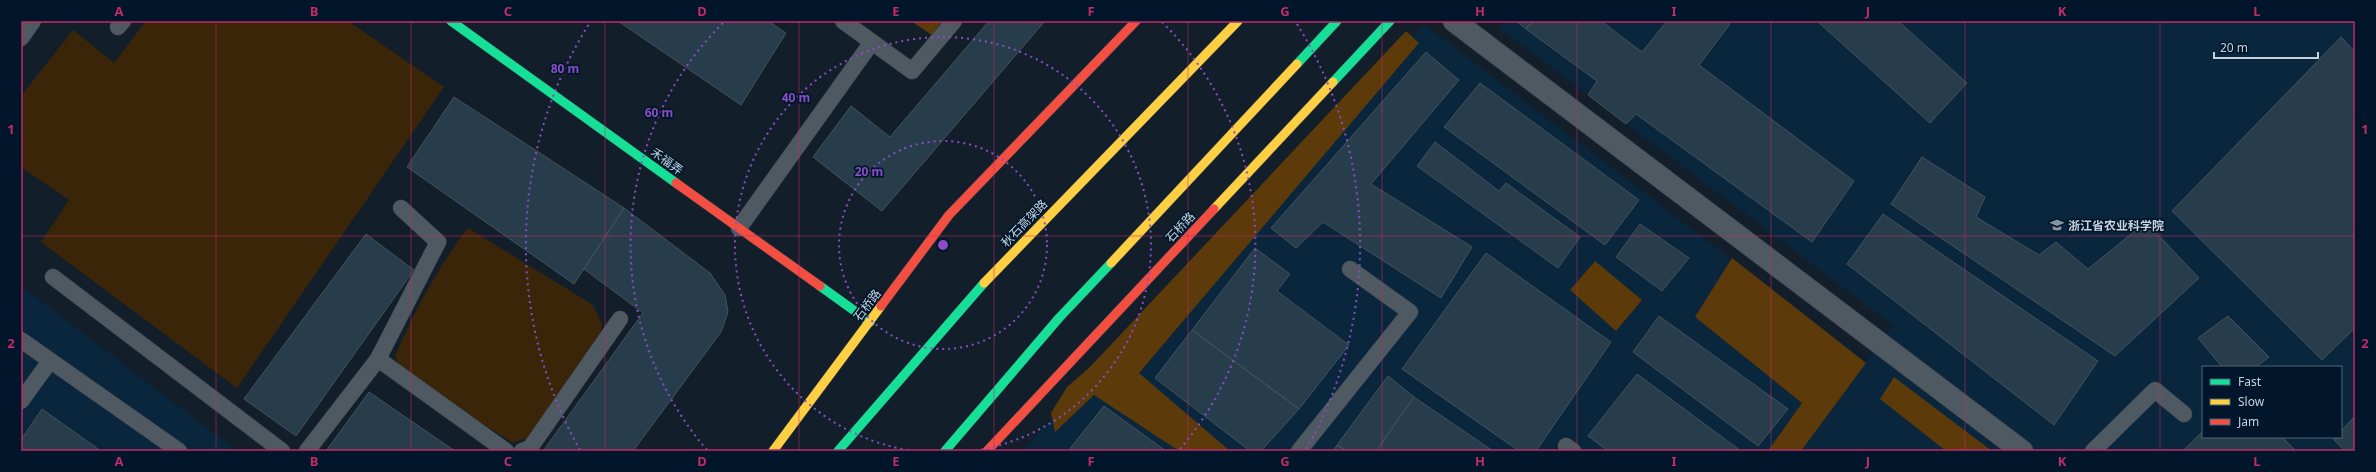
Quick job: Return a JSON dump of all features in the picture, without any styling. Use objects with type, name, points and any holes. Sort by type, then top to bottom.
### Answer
[{"type":"main road","name":"禾福弄","points":[[451,21],[870,322]]},
{"type":"main road","name":"石桥路","points":[[773,451],[949,215],[1136,21]]},
{"type":"main road","name":"秋石高架路","points":[[838,451],[967,300],[1238,21]]},
{"type":"main road","points":[[945,451],[1058,318],[1337,21]]},
{"type":"main road","name":"石桥路","points":[[987,451],[1390,21]]},
{"type":"main road","points":[[827,451],[871,411]]},
{"type":"street","points":[[1454,21],[2022,451]]},
{"type":"lane","points":[[21,38],[33,21]]},
{"type":"lane","points":[[843,21],[912,71],[954,21]]},
{"type":"lane","points":[[739,228],[872,42]]},
{"type":"lane","points":[[307,451],[378,359],[438,242],[401,208]]},
{"type":"lane","points":[[1299,451],[1410,312],[1350,269]]},
{"type":"lane","points":[[53,277],[282,451]]},
{"type":"lane","points":[[522,451],[530,448],[620,319]]},
{"type":"lane","points":[[21,340],[179,451]]},
{"type":"lane","points":[[378,359],[506,451]]},
{"type":"lane","points":[[21,401],[50,361]]},
{"type":"lane","points":[[2092,451],[2155,390],[2184,414]]},
{"type":"shaded area","points":[[146,21],[348,21],[444,87],[237,388],[41,242],[69,200],[21,167],[21,96],[73,30],[114,63]]},
{"type":"shaded area","points":[[911,21],[942,21],[932,35]]},
{"type":"shaded area","points":[[1505,21],[2355,21],[2355,451],[1022,451],[1425,25],[1866,362],[1893,325],[1499,28]]},
{"type":"shaded area","points":[[1406,31],[1419,43],[1139,373],[1230,451],[1179,451],[1094,395],[1055,432],[1051,413],[1067,387],[1090,367]]},
{"type":"shaded area","points":[[468,228],[593,305],[602,325],[599,341],[531,436],[513,443],[404,374],[395,356],[428,289]]},
{"type":"shaded area","points":[[1732,258],[1866,363],[1801,451],[1768,451],[1802,403],[1695,317]]},
{"type":"shaded area","points":[[1595,261],[1642,300],[1616,331],[1570,290]]},
{"type":"shaded area","points":[[21,286],[237,451],[21,451]]},
{"type":"shaded area","points":[[1894,377],[1992,451],[1946,451],[1880,399]]},
{"type":"building","points":[[618,21],[768,21],[786,33],[741,105]]},
{"type":"building","points":[[989,21],[1045,21],[882,211],[813,157],[851,106],[890,137]]},
{"type":"building","points":[[1516,21],[1533,21],[1526,29]]},
{"type":"building","points":[[1533,21],[1601,21],[1642,52],[1667,21],[1726,21],[1730,24],[1699,65],[1854,181],[1812,242],[1636,114],[1626,124],[1588,95],[1597,81],[1526,29]]},
{"type":"building","points":[[1817,21],[1898,21],[1967,83],[1930,123]]},
{"type":"building","points":[[2341,37],[2355,52],[2355,328],[2322,360],[2172,211]]},
{"type":"building","points":[[1426,52],[1459,80],[1371,184],[1472,247],[1441,298],[1323,222],[1296,248],[1271,228]]},
{"type":"building","points":[[1480,83],[1639,200],[1605,245],[1444,127]]},
{"type":"building","points":[[454,97],[624,208],[574,284],[407,167]]},
{"type":"building","points":[[1435,142],[1499,191],[1506,183],[1580,237],[1558,268],[1417,166]]},
{"type":"building","points":[[1922,157],[1985,197],[1976,217],[2039,255],[2056,242],[2088,269],[2146,222],[2199,278],[2115,356],[1891,204]]},
{"type":"building","points":[[624,208],[710,273],[725,295],[728,312],[721,332],[633,451],[543,451],[643,313],[584,269]]},
{"type":"building","points":[[1883,214],[2098,361],[2054,425],[1847,264]]},
{"type":"building","points":[[1640,224],[1689,258],[1662,291],[1616,257]]},
{"type":"building","points":[[366,234],[414,270],[296,436],[244,399]]},
{"type":"building","points":[[1255,248],[1290,274],[1277,291],[1349,345],[1299,409],[1192,330]]},
{"type":"building","points":[[1486,253],[1611,342],[1536,451],[1519,451],[1402,369]]},
{"type":"building","points":[[1659,316],[1788,409],[1758,446],[1633,352]]},
{"type":"building","points":[[2228,316],[2269,357],[2257,366],[2221,366],[2198,338]]},
{"type":"building","points":[[1192,330],[1299,409],[1261,451],[1250,451],[1155,378]]},
{"type":"building","points":[[1637,374],[1741,451],[1608,451],[1588,436]]},
{"type":"building","points":[[1388,376],[1414,397],[1376,451],[1347,451],[1337,445]]},
{"type":"building","points":[[369,392],[455,451],[326,451]]},
{"type":"building","points":[[1414,397],[1493,451],[1376,451]]},
{"type":"building","points":[[1104,406],[1166,451],[1068,451]]},
{"type":"building","points":[[42,409],[101,451],[21,451],[21,440]]},
{"type":"building","points":[[2355,416],[2355,451],[2345,451],[2333,439],[2342,438],[2342,430]]},
{"type":"building","points":[[2202,432],[2202,438],[2283,438],[2296,451],[2183,451]]},
{"type":"building","points":[[1337,445],[1347,451],[1333,451]]},
{"type":"traffic: fast","points":[[451,21],[676,183]]},
{"type":"traffic: fast","points":[[1297,64],[1337,21]]},
{"type":"traffic: fast","points":[[1333,82],[1390,21]]},
{"type":"traffic: fast","points":[[945,451],[1059,318],[1111,263]]},
{"type":"traffic: fast","points":[[838,451],[984,283]]},
{"type":"traffic: fast","points":[[820,286],[870,322]]},
{"type":"traffic: slow","points":[[984,283],[1238,21]]},
{"type":"traffic: slow","points":[[1111,263],[1297,64]]},
{"type":"traffic: slow","points":[[1214,209],[1333,82]]},
{"type":"traffic: slow","points":[[773,451],[881,306]]},
{"type":"traffic: jam","points":[[881,306],[949,215],[1136,21]]},
{"type":"traffic: jam","points":[[676,183],[820,286]]},
{"type":"traffic: jam","points":[[987,451],[1214,209]]},
{"type":"place","name":"浙江省农业科学院","points":[[2057,225]]}]
